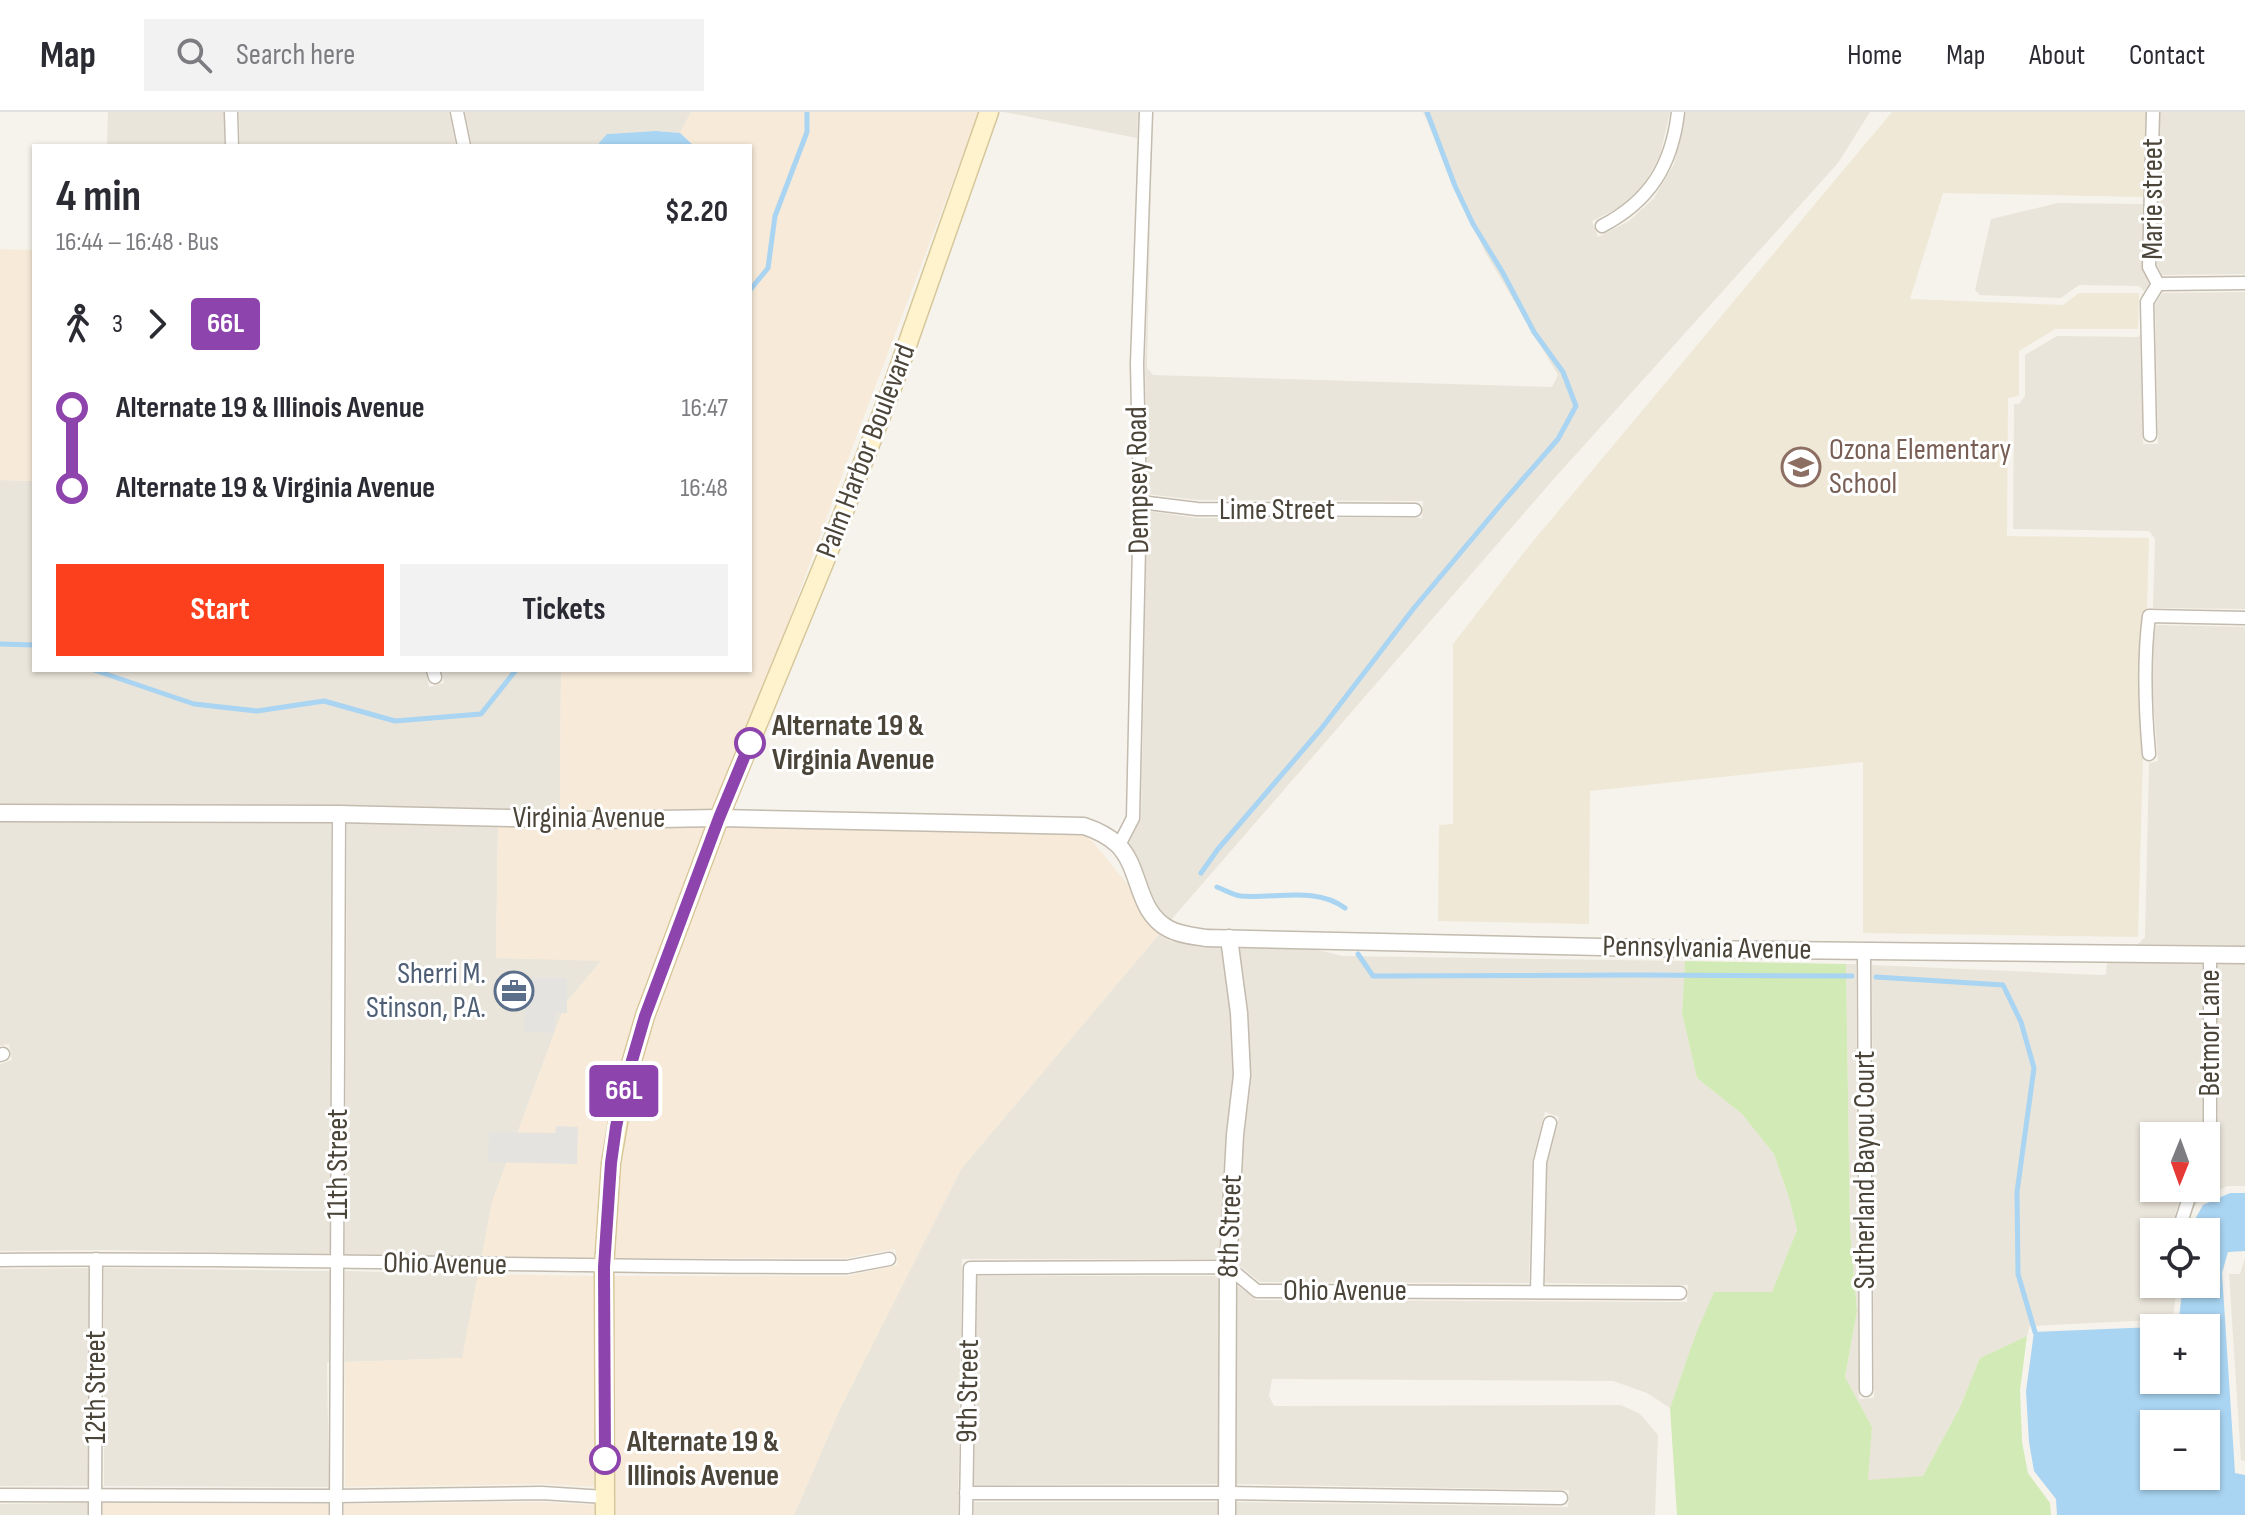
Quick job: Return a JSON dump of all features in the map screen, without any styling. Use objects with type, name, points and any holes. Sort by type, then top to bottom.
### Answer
[{"type":"main road","name":"Palm Harbor Boulevard","points":[[719,818],[893,385],[989,113]]},
{"type":"main road","points":[[605,1506],[604,1267],[611,1163],[624,1088],[645,1016],[719,818]]},
{"type":"street","points":[[231,112],[232,144]]},
{"type":"street","points":[[457,112],[464,144]]},
{"type":"street","name":"Dempsey Road","points":[[1119,845],[1133,818],[1140,502],[1137,364],[1146,112]]},
{"type":"street","points":[[1602,226],[1624,215],[1649,191],[1667,159],[1678,112]]},
{"type":"street","name":"Marie street","points":[[2150,435],[2147,302],[2158,284],[2149,267],[2153,112]]},
{"type":"street","points":[[2158,284],[2245,283]]},
{"type":"street","name":"Lime Street","points":[[1140,502],[1197,509],[1415,510]]},
{"type":"street","points":[[2149,754],[2145,644],[2149,616],[2245,618]]},
{"type":"street","name":"Virginia Avenue","points":[[0,813],[339,814],[597,820],[719,818],[1084,826],[1099,831],[1119,845]]},
{"type":"street","name":"11th Street","points":[[336,1515],[339,814]]},
{"type":"street","name":"Pennsylvania Avenue","points":[[1119,845],[1150,912],[1170,930],[1206,938],[2245,955]]},
{"type":"street","name":"8th Street","points":[[1227,1515],[1228,1267],[1235,1135],[1242,1075],[1239,1013],[1229,938]]},
{"type":"street","name":"Sutherland Bayou Court","points":[[1864,951],[1866,1390]]},
{"type":"street","name":"Betmor Lane","points":[[2210,954],[2210,1122]]},
{"type":"street","points":[[1537,1292],[1540,1162],[1550,1123]]},
{"type":"street","name":"12th Street","points":[[95,1515],[96,1259]]},
{"type":"street","name":"Ohio Avenue","points":[[0,1260],[847,1267],[889,1259]]},
{"type":"street","name":"Ohio Avenue","points":[[1228,1267],[1257,1291],[1680,1293]]},
{"type":"street","name":"9th Street","points":[[966,1515],[970,1268],[1228,1267]]},
{"type":"street","points":[[0,1495],[542,1493],[605,1506]]},
{"type":"street","points":[[966,1493],[1561,1498]]},
{"type":"shaded area","points":[[108,112],[224,112],[224,144],[107,144]]},
{"type":"shaded area","points":[[239,112],[449,112],[456,144],[240,144]]},
{"type":"shaded area","points":[[465,112],[691,112],[680,133],[607,134],[599,144],[472,144]]},
{"type":"shaded area","points":[[691,112],[979,112],[765,686],[714,809],[560,810],[561,672],[752,672],[752,144],[692,144],[680,133]]},
{"type":"shaded area","points":[[1004,112],[1138,112],[1137,138]]},
{"type":"shaded area","points":[[1423,112],[1670,112],[1660,155],[1643,186],[1620,207],[1592,221],[1598,237],[1629,221],[1654,198],[1674,164],[1686,112],[1870,112],[1838,163],[1552,481],[1171,920],[1150,896],[1128,845],[1141,818],[1147,511],[1197,518],[1422,518],[1423,501],[1198,500],[1147,494],[1145,364],[1151,178],[1147,368],[1153,375],[1552,387],[1558,375],[1485,252]]},
{"type":"shaded area","name":"Ozona Elementary School","points":[[1892,112],[2146,112],[2143,197],[1943,193],[1910,299],[2063,305],[2079,293],[2139,293],[2138,329],[2055,329],[2019,351],[2019,396],[2008,398],[2007,536],[2149,538],[2138,937],[1863,933],[1863,762],[1590,791],[1589,924],[1438,921],[1439,825],[1453,824],[1453,644],[1529,546]]},
{"type":"shaded area","points":[[2160,112],[2245,112],[2245,274],[2162,275],[2157,265]]},
{"type":"shaded area","points":[[2058,203],[2143,204],[2142,267],[2149,284],[2144,291],[2139,286],[2079,285],[2061,298],[1980,295],[1975,290],[1991,219]]},
{"type":"shaded area","points":[[0,249],[32,250],[32,481],[0,480]]},
{"type":"shaded area","points":[[2245,292],[2245,609],[2153,608],[2155,539],[2149,531],[2013,529],[2014,404],[2019,404],[2025,396],[2025,355],[2057,336],[2140,335],[2143,444],[2158,444],[2155,305],[2162,293]]},
{"type":"shaded area","points":[[0,480],[32,481],[32,672],[426,672],[429,687],[444,683],[441,672],[561,672],[560,810],[347,805],[0,804]]},
{"type":"shaded area","points":[[2156,625],[2245,627],[2245,946],[2108,944],[2138,944],[2145,937],[2149,763],[2158,761],[2153,697]]},
{"type":"shaded area","points":[[0,822],[331,823],[330,1254],[0,1251],[0,1064],[12,1060],[9,1044],[0,1046]]},
{"type":"shaded area","points":[[347,823],[498,826],[496,958],[602,960],[565,1004],[492,1202],[482,1256],[345,1254]]},
{"type":"shaded area","points":[[498,826],[707,827],[638,1013],[597,1258],[482,1256],[492,1202],[565,1004],[601,961],[496,958]]},
{"type":"shaded area","points":[[724,826],[1082,834],[1092,841],[1129,886],[1143,917],[1160,933],[961,1169],[839,1411],[794,1515],[613,1515],[612,1276],[847,1276],[898,1265],[895,1249],[847,1258],[612,1258],[619,1163],[631,1091],[652,1020]]},
{"type":"shaded area","points":[[1160,933],[1172,942],[1222,947],[1232,1013],[1234,1074],[1220,1259],[962,1259],[958,1515],[794,1515],[839,1411],[961,1169]]},
{"type":"shaded area","points":[[1238,947],[1318,950],[1342,956],[1685,961],[1682,1013],[1697,1078],[1742,1114],[1774,1154],[1797,1230],[1772,1293],[1695,1336],[1670,1408],[1647,1393],[1613,1381],[1272,1379],[1269,1396],[1274,1406],[1621,1405],[1640,1414],[1658,1435],[1655,1515],[1234,1515],[1234,1502],[1568,1507],[1569,1490],[1234,1484],[1235,1284],[1257,1300],[1687,1302],[1688,1285],[1545,1283],[1547,1163],[1559,1117],[1545,1112],[1532,1162],[1529,1283],[1260,1282],[1236,1263],[1242,1136],[1250,1074],[1247,1011]]},
{"type":"shaded area","points":[[2107,962],[2202,963],[2203,1122],[2140,1122],[2140,1202],[2179,1202],[2174,1218],[2140,1218],[2140,1298],[2175,1298],[2174,1314],[2140,1314],[2140,1321],[2030,1326],[2027,1336],[1980,1358],[1960,1407],[1923,1476],[1867,1481],[1872,1427],[1845,1378],[1857,1311],[1850,1230],[1846,964],[1856,964],[1859,1399],[1874,1398],[1872,965],[2106,974]]},
{"type":"shaded area","points":[[2217,963],[2245,964],[2245,1186],[2220,1190]]},
{"type":"shaded area","points":[[525,977],[567,978],[567,1013],[555,1013],[554,1033],[524,1032]]},
{"type":"shaded area","points":[[556,1126],[578,1127],[577,1164],[488,1162],[489,1132],[555,1133]]},
{"type":"shaded area","points":[[2245,1258],[2245,1461],[2241,1460],[2229,1274],[2240,1274]]},
{"type":"shaded area","points":[[89,1268],[88,1486],[0,1486],[0,1269]]},
{"type":"shaded area","points":[[104,1268],[330,1271],[327,1363],[329,1487],[104,1486]]},
{"type":"shaded area","points":[[345,1271],[478,1274],[463,1358],[345,1362]]},
{"type":"shaded area","points":[[478,1274],[596,1276],[597,1487],[542,1484],[345,1487],[345,1362],[462,1358]]},
{"type":"shaded area","points":[[977,1276],[1220,1276],[1219,1484],[974,1485]]},
{"type":"shaded area","points":[[542,1502],[597,1505],[597,1515],[344,1515],[344,1504]]},
{"type":"shaded area","points":[[974,1502],[1219,1502],[1219,1515],[974,1515]]},
{"type":"shaded area","points":[[88,1503],[88,1515],[0,1515],[0,1504]]},
{"type":"shaded area","points":[[103,1503],[329,1504],[328,1515],[103,1515]]},
{"type":"green space","points":[[1685,961],[1846,964],[1850,1230],[1857,1311],[1845,1377],[1872,1427],[1868,1480],[1923,1476],[1960,1407],[1980,1358],[2027,1336],[2020,1390],[2022,1442],[2028,1473],[2050,1503],[2051,1515],[1677,1515],[1670,1408],[1695,1336],[1714,1292],[1772,1292],[1797,1230],[1774,1154],[1742,1114],[1697,1078],[1682,1013]]},
{"type":"water","points":[[680,133],[692,144],[599,144],[607,134]]},
{"type":"water","points":[[2230,1193],[2245,1193],[2245,1251],[2228,1252],[2222,1273],[2235,1473],[2245,1475],[2245,1515],[2057,1515],[2056,1499],[2034,1471],[2029,1442],[2026,1391],[2034,1332],[2140,1328],[2140,1394],[2220,1394],[2220,1314],[2179,1314],[2181,1298],[2220,1298],[2220,1218],[2196,1218],[2203,1205],[2220,1202],[2220,1197]]},
{"type":"waterway","points":[[752,288],[768,268],[775,216],[807,132],[807,112]]},
{"type":"waterway","points":[[1201,873],[1321,729],[1414,608],[1558,439],[1576,406],[1563,372],[1534,332],[1473,224],[1427,112]]},
{"type":"waterway","points":[[0,644],[32,645]]},
{"type":"waterway","points":[[100,672],[194,704],[257,711],[324,701],[395,721],[481,714],[514,672]]},
{"type":"waterway","points":[[1217,887],[1241,896],[1321,897],[1345,908]]},
{"type":"waterway","points":[[1358,954],[1373,976],[1852,976]]},
{"type":"waterway","points":[[1876,977],[2003,985],[2021,1022],[2034,1068],[2017,1192],[2018,1274],[2035,1332]]},
{"type":"bus line","name":"66L","points":[[605,1459],[604,1267],[616,1127],[645,1016],[750,743]]},
{"type":"place","name":"Ozona Elementary School","points":[[1801,467]]},
{"type":"place","name":"Alternate 19 & Virginia Avenue","points":[[750,743]]},
{"type":"place","name":"Sherri M. Stinson, P.A.","points":[[514,991]]},
{"type":"place","name":"Alternate 19 & Illinois Avenue","points":[[605,1459]]}]
